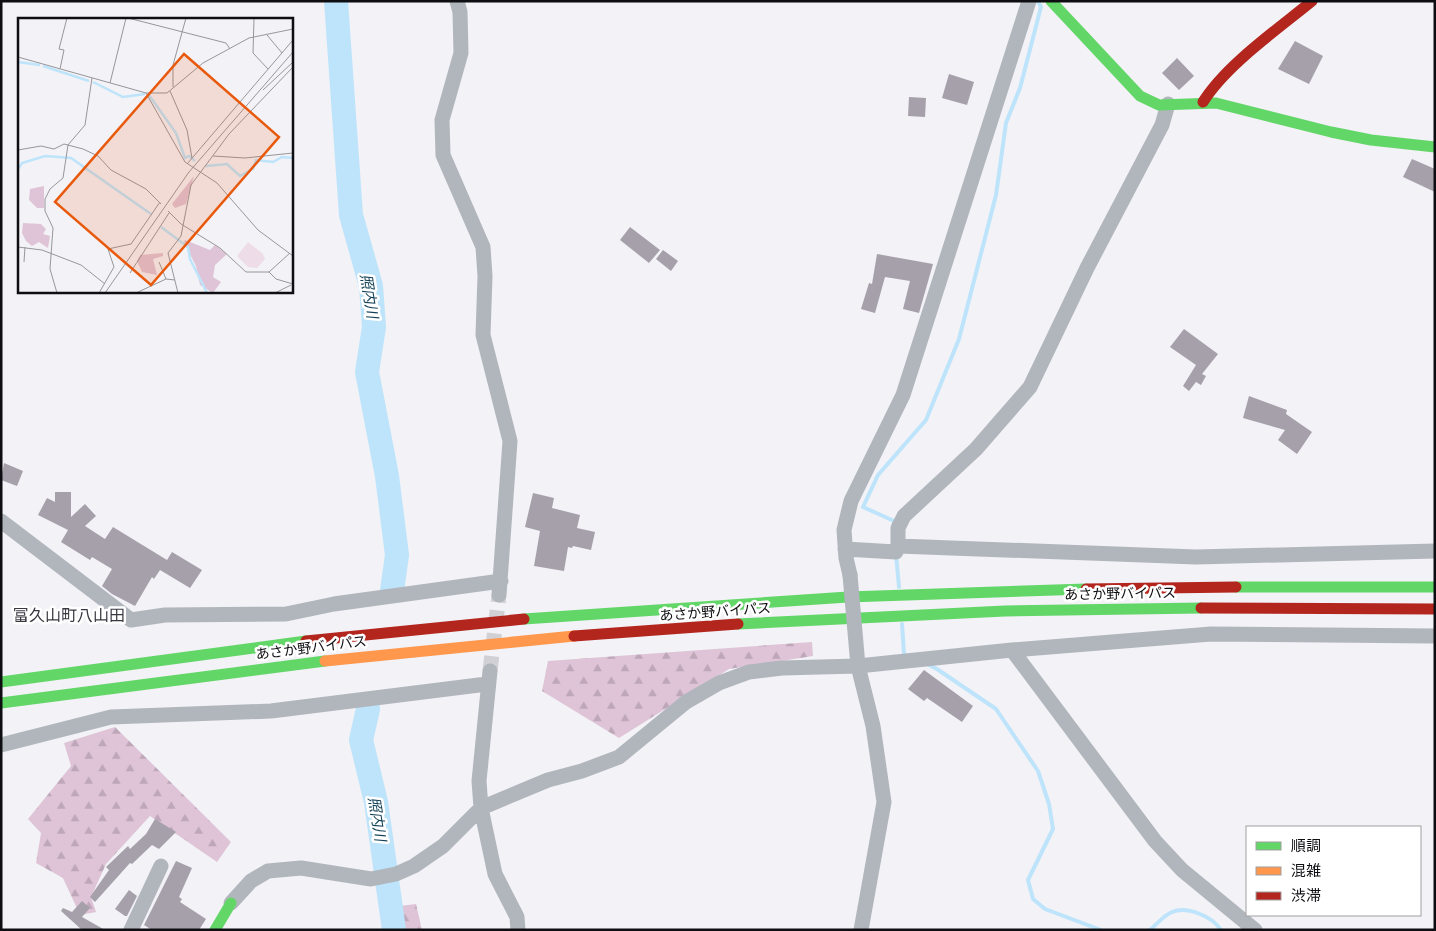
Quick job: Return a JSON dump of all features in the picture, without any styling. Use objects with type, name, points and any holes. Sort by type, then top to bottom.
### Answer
[{"type":"main road","points":[[1051,1],[1140,96],[1154,104],[1203,102],[1235,106],[1332,132],[1371,140],[1435,147]]},
{"type":"main road","points":[[1203,102],[1211,88],[1257,46],[1312,1]]},
{"type":"main road","name":"あさか野バイパス","points":[[1,682],[336,638],[497,621],[720,605],[879,596],[1108,588],[1435,587]]},
{"type":"main road","name":"あさか野バイパス","points":[[1,703],[344,658],[576,636],[740,624],[888,615],[1103,607],[1435,608]]},
{"type":"main road","points":[[215,930],[231,903]]},
{"type":"street","points":[[1,521],[131,620],[164,615],[286,614],[334,604],[500,588],[510,442],[482,335],[485,276],[483,247],[443,155],[442,120],[461,53],[460,12],[457,1]]},
{"type":"street","points":[[861,930],[884,802],[873,726],[858,666],[844,530],[851,501],[903,394],[1029,1]]},
{"type":"street","points":[[845,549],[896,552],[898,528],[904,516],[976,449],[1030,387],[1087,268],[1162,125],[1168,104]]},
{"type":"street","points":[[898,546],[1196,557],[1435,551]]},
{"type":"street","points":[[231,903],[240,891],[260,875],[283,868],[371,879],[396,874],[414,866],[432,854],[480,808],[548,780],[582,771],[619,757],[686,702],[719,682],[764,669],[858,666],[1012,650],[1211,634],[1435,636]]},
{"type":"street","points":[[1012,650],[1155,841],[1182,870],[1254,930]]},
{"type":"street","points":[[1,744],[111,717],[271,711],[488,678],[478,780],[480,808],[495,874],[517,917],[518,930]]},
{"type":"street","points":[[131,930],[161,866]]},
{"type":"green space","points":[[812,642],[813,656],[729,669],[619,738],[542,691],[548,661]]},
{"type":"green space","points":[[115,727],[231,842],[217,862],[150,816],[106,864],[91,897],[96,912],[80,915],[63,878],[36,863],[41,833],[28,819],[71,766],[64,743]]},
{"type":"green space","points":[[416,904],[422,930],[388,930],[391,907]]},
{"type":"building","points":[[1295,41],[1323,56],[1309,84],[1278,69]]},
{"type":"building","points":[[1177,58],[1194,76],[1179,90],[1162,73]]},
{"type":"building","points":[[949,74],[974,82],[967,105],[942,98]]},
{"type":"building","points":[[909,97],[926,98],[925,117],[908,116]]},
{"type":"building","points":[[1412,159],[1435,169],[1435,192],[1403,177]]},
{"type":"building","points":[[630,227],[660,250],[649,263],[620,240]]},
{"type":"building","points":[[663,250],[678,261],[671,271],[656,259]]},
{"type":"building","points":[[877,254],[933,264],[919,313],[903,309],[910,281],[885,277],[875,313],[861,309],[869,283],[872,284]]},
{"type":"building","points":[[1184,329],[1218,354],[1202,374],[1206,376],[1201,385],[1196,382],[1189,391],[1183,386],[1196,365],[1170,347]]},
{"type":"building","points":[[1249,396],[1287,410],[1286,414],[1312,432],[1297,454],[1278,440],[1285,430],[1243,418]]},
{"type":"building","points":[[4,463],[23,471],[17,486],[1,480]]},
{"type":"building","points":[[55,492],[71,492],[71,517],[85,504],[96,516],[85,526],[105,539],[113,527],[167,560],[172,552],[202,570],[190,588],[160,570],[154,579],[152,577],[135,606],[112,594],[102,586],[112,569],[92,557],[90,560],[61,542],[68,530],[38,515],[47,498],[55,502]]},
{"type":"building","points":[[533,493],[554,498],[552,508],[580,515],[577,528],[595,532],[591,550],[573,546],[572,548],[568,547],[564,571],[534,566],[540,531],[525,527]]},
{"type":"building","points":[[924,670],[973,706],[962,722],[927,698],[924,701],[908,689]]},
{"type":"building","points":[[155,819],[176,832],[159,849],[152,845],[132,864],[130,863],[95,902],[90,897],[109,870],[106,867],[128,846],[130,849],[146,834]]},
{"type":"building","points":[[176,861],[192,868],[179,897],[182,899],[180,902],[206,919],[199,930],[152,930],[144,925]]},
{"type":"building","points":[[129,890],[137,896],[127,916],[125,916],[115,909]]},
{"type":"building","points":[[82,901],[90,908],[82,917],[105,930],[82,930],[61,911],[63,908],[72,912]]},
{"type":"waterway","name":"照内川","points":[[336,1],[351,215],[371,286],[374,327],[367,372],[387,476],[397,555],[392,591]]},
{"type":"waterway","points":[[894,525],[894,521],[863,507],[878,475],[926,420],[959,339],[996,195],[1006,123],[1020,88],[1041,7],[1038,1]]},
{"type":"waterway","points":[[896,554],[899,587]]},
{"type":"waterway","points":[[902,624],[904,654],[906,655]]},
{"type":"waterway","points":[[927,664],[996,709],[1038,771],[1049,804],[1053,829],[1028,880],[1033,899],[1045,909],[1101,930]]},
{"type":"waterway","name":"照内川","points":[[368,709],[361,740],[376,802],[394,930]]},
{"type":"waterway","points":[[1150,930],[1169,913],[1178,910],[1192,911],[1212,920],[1221,930]]},
{"type":"tunnel","points":[[490,671],[499,595]]},
{"type":"traffic: fast","points":[[1051,1],[1140,96],[1159,105],[1216,103],[1331,132],[1371,140],[1435,147]]},
{"type":"traffic: fast","points":[[1236,587],[1435,587]]},
{"type":"traffic: fast","points":[[524,619],[848,597],[1086,589]]},
{"type":"traffic: fast","points":[[738,624],[1005,611],[1201,608]]},
{"type":"traffic: fast","points":[[1,682],[306,641]]},
{"type":"traffic: fast","points":[[1,703],[325,661]]},
{"type":"traffic: fast","points":[[215,930],[231,903]]},
{"type":"traffic: slow","points":[[325,661],[574,636]]},
{"type":"traffic: jam","points":[[1203,102],[1213,88],[1239,61],[1312,1]]},
{"type":"traffic: jam","points":[[1086,589],[1236,587]]},
{"type":"traffic: jam","points":[[1201,608],[1435,609]]},
{"type":"traffic: jam","points":[[306,641],[524,619]]},
{"type":"traffic: jam","points":[[574,636],[738,624]]},
{"type":"district","name":"富久山町八山田","points":[[69,615]]}]
